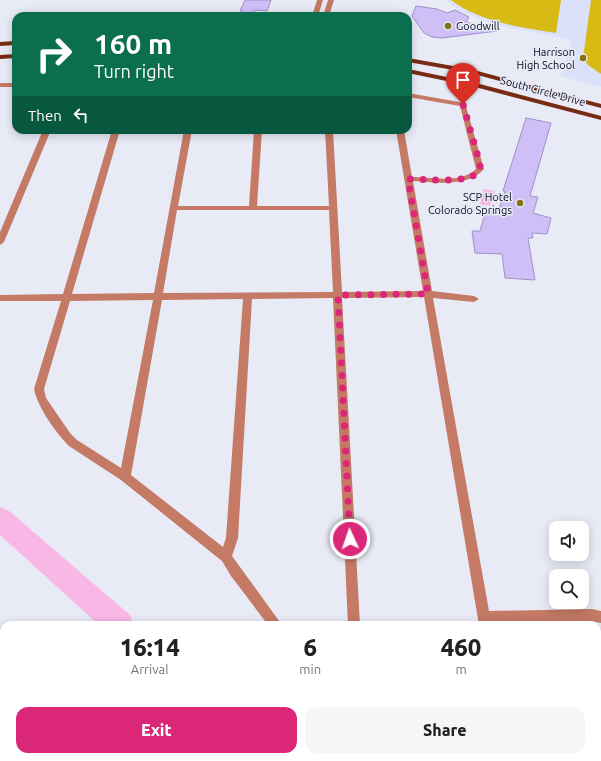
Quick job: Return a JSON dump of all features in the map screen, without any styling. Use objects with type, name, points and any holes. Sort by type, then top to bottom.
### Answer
[{"type":"main road","points":[[0,44],[12,43]]},
{"type":"main road","points":[[0,57],[12,56]]},
{"type":"main road","name":"South Circle Drive","points":[[412,61],[470,71],[601,106]]},
{"type":"main road","name":"South Circle Drive","points":[[412,72],[476,85],[601,118]]},
{"type":"street","points":[[316,12],[320,0]]},
{"type":"street","points":[[327,12],[331,0]]},
{"type":"street","points":[[0,86],[12,85]]},
{"type":"street","points":[[408,179],[466,178],[478,173],[480,169],[463,104],[412,96]]},
{"type":"street","points":[[0,242],[45,134]]},
{"type":"street","points":[[115,134],[39,389],[41,399],[66,436],[73,443],[125,477],[226,557],[235,572],[273,621]]},
{"type":"street","points":[[125,477],[187,134]]},
{"type":"street","points":[[252,208],[258,134]]},
{"type":"street","points":[[329,134],[354,621]]},
{"type":"street","points":[[401,134],[485,621],[592,615],[601,617]]},
{"type":"street","points":[[173,208],[334,208]]},
{"type":"street","points":[[0,298],[428,294],[474,299]]},
{"type":"street","points":[[226,557],[232,538],[248,296]]},
{"type":"shaded area","name":"Harrison High School","points":[[445,0],[601,0],[601,87],[560,76],[572,40],[507,27],[478,18],[462,12]]},
{"type":"shaded area","points":[[451,0],[561,0],[556,33],[515,26],[487,18],[462,7]]},
{"type":"shaded area","points":[[591,0],[601,0],[601,74],[588,65],[583,58]]},
{"type":"shaded area","points":[[484,189],[495,191],[490,206],[480,204]]},
{"type":"building","points":[[245,0],[271,0],[267,11],[240,11]]},
{"type":"building","name":"Goodwill","points":[[416,6],[437,9],[447,13],[455,10],[469,17],[466,22],[497,31],[442,38],[432,37],[424,33],[412,16]]},
{"type":"building","name":"SCP Hotel Colorado Springs","points":[[526,118],[551,123],[530,196],[538,197],[533,213],[551,218],[547,234],[532,233],[533,238],[528,238],[535,280],[505,278],[502,254],[475,253],[472,231],[480,231],[486,210],[498,212],[505,191],[503,191]]},
{"type":"waterway","points":[[0,519],[115,621]]},
{"type":"place","name":"Goodwill","points":[[448,26]]},
{"type":"place","name":"Harrison High School","points":[[583,58]]},
{"type":"place","name":"SCP Hotel Colorado Springs","points":[[520,203]]},
{"type":"route","points":[[350,539],[338,295],[428,294],[408,179],[458,180],[478,173],[480,164],[463,104]]}]
